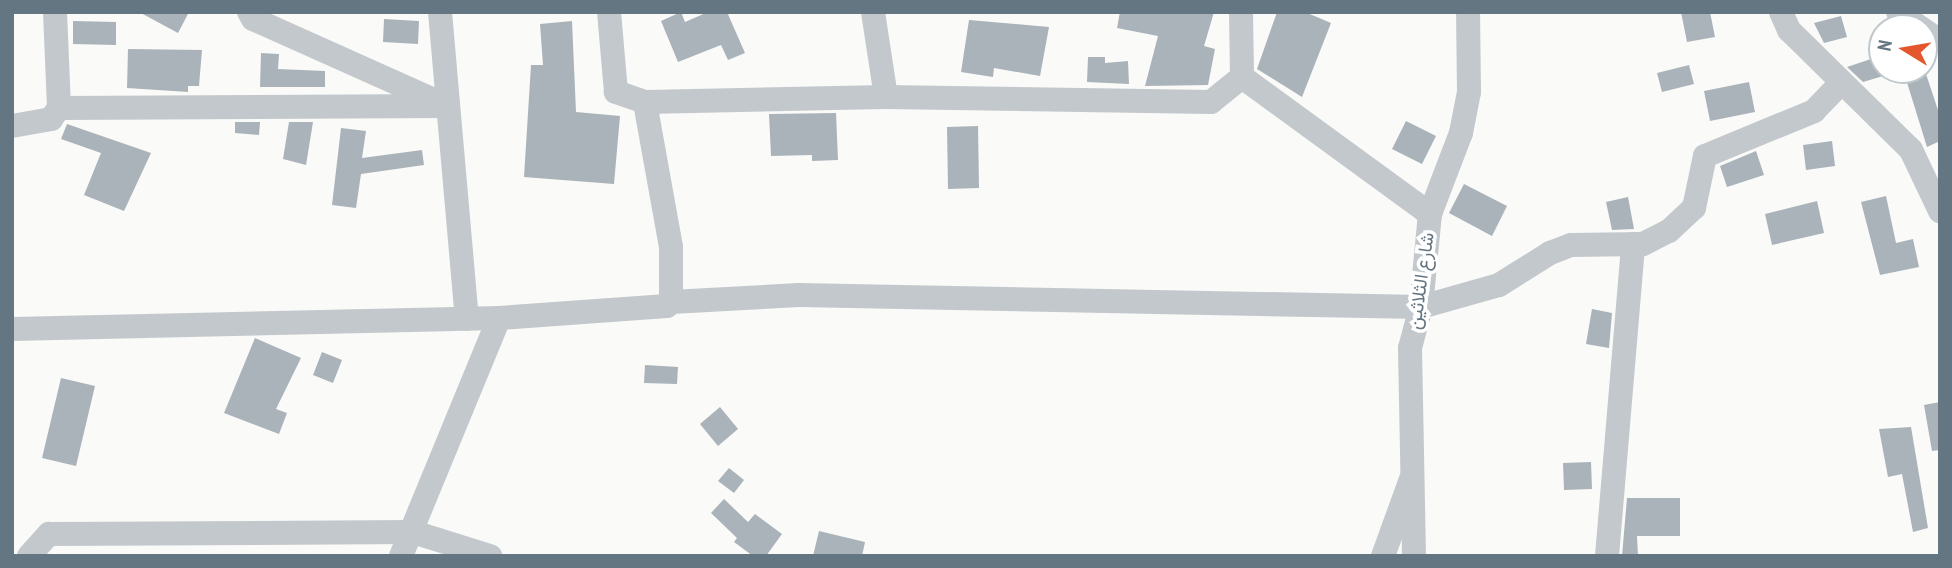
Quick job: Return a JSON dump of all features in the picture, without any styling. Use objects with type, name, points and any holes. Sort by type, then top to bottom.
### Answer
[{"type":"street","points":[[12,126],[51,119],[59,108],[55,12]]},
{"type":"street","points":[[249,12],[253,19],[448,106]]},
{"type":"street","points":[[440,12],[467,319]]},
{"type":"street","points":[[609,12],[616,92],[645,102],[886,97],[1211,102],[1242,77]]},
{"type":"street","points":[[873,12],[886,97]]},
{"type":"street","points":[[1241,12],[1242,77]]},
{"type":"street","name":"شارع الثلاثين","points":[[1414,556],[1410,348],[1421,307],[1430,215],[1461,133],[1469,92],[1468,12]]},
{"type":"street","points":[[1781,12],[1789,30],[1911,150],[1940,211]]},
{"type":"street","points":[[1242,77],[1430,215]]},
{"type":"street","points":[[12,329],[499,318],[671,302],[799,295],[1421,307],[1499,285],[1550,253],[1572,245],[1633,244],[1669,231],[1694,208],[1706,156],[1814,111],[1841,83]]},
{"type":"street","points":[[645,102],[671,247],[671,302]]},
{"type":"street","points":[[59,108],[448,106]]},
{"type":"street","points":[[1607,556],[1633,244]]},
{"type":"street","points":[[401,556],[413,533],[499,318]]},
{"type":"street","points":[[1382,556],[1397,508],[1413,475]]},
{"type":"street","points":[[29,556],[49,534],[413,533],[490,556]]},
{"type":"building","points":[[139,12],[189,12],[178,33]]},
{"type":"building","points":[[681,12],[685,22],[708,12],[727,12],[745,53],[728,60],[721,45],[678,62],[661,21]]},
{"type":"building","points":[[1120,12],[1214,12],[1204,46],[1215,49],[1208,85],[1145,86],[1158,36],[1117,28]]},
{"type":"building","points":[[1277,12],[1305,12],[1331,23],[1302,97],[1257,69]]},
{"type":"building","points":[[1681,12],[1710,12],[1715,37],[1687,42]]},
{"type":"building","points":[[1841,16],[1847,37],[1824,43],[1814,23]]},
{"type":"building","points":[[384,19],[419,21],[418,44],[383,42]]},
{"type":"building","points":[[969,20],[1049,27],[1040,76],[994,68],[993,77],[961,72]]},
{"type":"building","points":[[73,21],[116,22],[116,45],[73,44]]},
{"type":"building","points":[[572,21],[576,112],[620,116],[614,184],[524,177],[531,65],[543,65],[540,24]]},
{"type":"building","points":[[128,49],[202,50],[199,86],[188,86],[188,92],[127,88]]},
{"type":"building","points":[[261,53],[279,54],[278,69],[325,71],[325,87],[260,87]]},
{"type":"building","points":[[1088,57],[1105,57],[1105,63],[1128,61],[1129,84],[1087,82]]},
{"type":"building","points":[[1868,60],[1868,80],[1863,82],[1847,67]]},
{"type":"building","points":[[1689,65],[1694,84],[1662,92],[1657,73]]},
{"type":"building","points":[[1749,82],[1755,112],[1710,121],[1704,91]]},
{"type":"building","points":[[1907,84],[1929,84],[1940,116],[1940,141],[1927,147]]},
{"type":"building","points":[[836,113],[838,160],[812,161],[812,155],[771,156],[769,114]]},
{"type":"building","points":[[1406,121],[1436,136],[1422,164],[1392,149]]},
{"type":"building","points":[[235,122],[260,122],[259,135],[235,133]]},
{"type":"building","points":[[289,122],[313,122],[306,165],[283,159]]},
{"type":"building","points":[[67,124],[151,153],[124,211],[84,195],[101,153],[61,139]]},
{"type":"building","points":[[978,126],[979,188],[948,189],[947,127]]},
{"type":"building","points":[[341,128],[366,131],[362,158],[422,150],[424,165],[361,174],[356,208],[332,205]]},
{"type":"building","points":[[1832,141],[1835,166],[1806,170],[1803,145]]},
{"type":"building","points":[[1756,151],[1764,175],[1727,187],[1720,166]]},
{"type":"building","points":[[1464,184],[1507,206],[1492,236],[1449,213]]},
{"type":"building","points":[[1886,196],[1896,243],[1913,239],[1919,267],[1880,275],[1861,202]]},
{"type":"building","points":[[1628,197],[1634,229],[1612,230],[1606,202]]},
{"type":"building","points":[[1817,201],[1824,233],[1772,245],[1765,214]]},
{"type":"building","points":[[1592,309],[1612,313],[1609,348],[1586,344]]},
{"type":"building","points":[[255,338],[301,358],[276,409],[287,413],[279,434],[224,413]]},
{"type":"building","points":[[322,352],[342,360],[333,383],[313,375]]},
{"type":"building","points":[[645,365],[678,367],[677,384],[644,383]]},
{"type":"building","points":[[61,378],[95,386],[76,466],[42,458]]},
{"type":"building","points":[[1940,402],[1940,450],[1932,451],[1924,405]]},
{"type":"building","points":[[720,407],[738,429],[718,446],[700,424]]},
{"type":"building","points":[[1911,427],[1928,528],[1913,532],[1902,474],[1888,477],[1879,429]]},
{"type":"building","points":[[1591,462],[1592,489],[1564,490],[1563,463]]},
{"type":"building","points":[[729,468],[744,480],[734,493],[718,481]]},
{"type":"building","points":[[1627,498],[1680,498],[1680,536],[1637,536],[1638,556],[1622,556]]},
{"type":"building","points":[[724,499],[748,522],[755,514],[782,534],[766,556],[753,556],[734,542],[737,538],[711,513]]},
{"type":"building","points":[[819,531],[865,542],[862,556],[813,556]]}]
